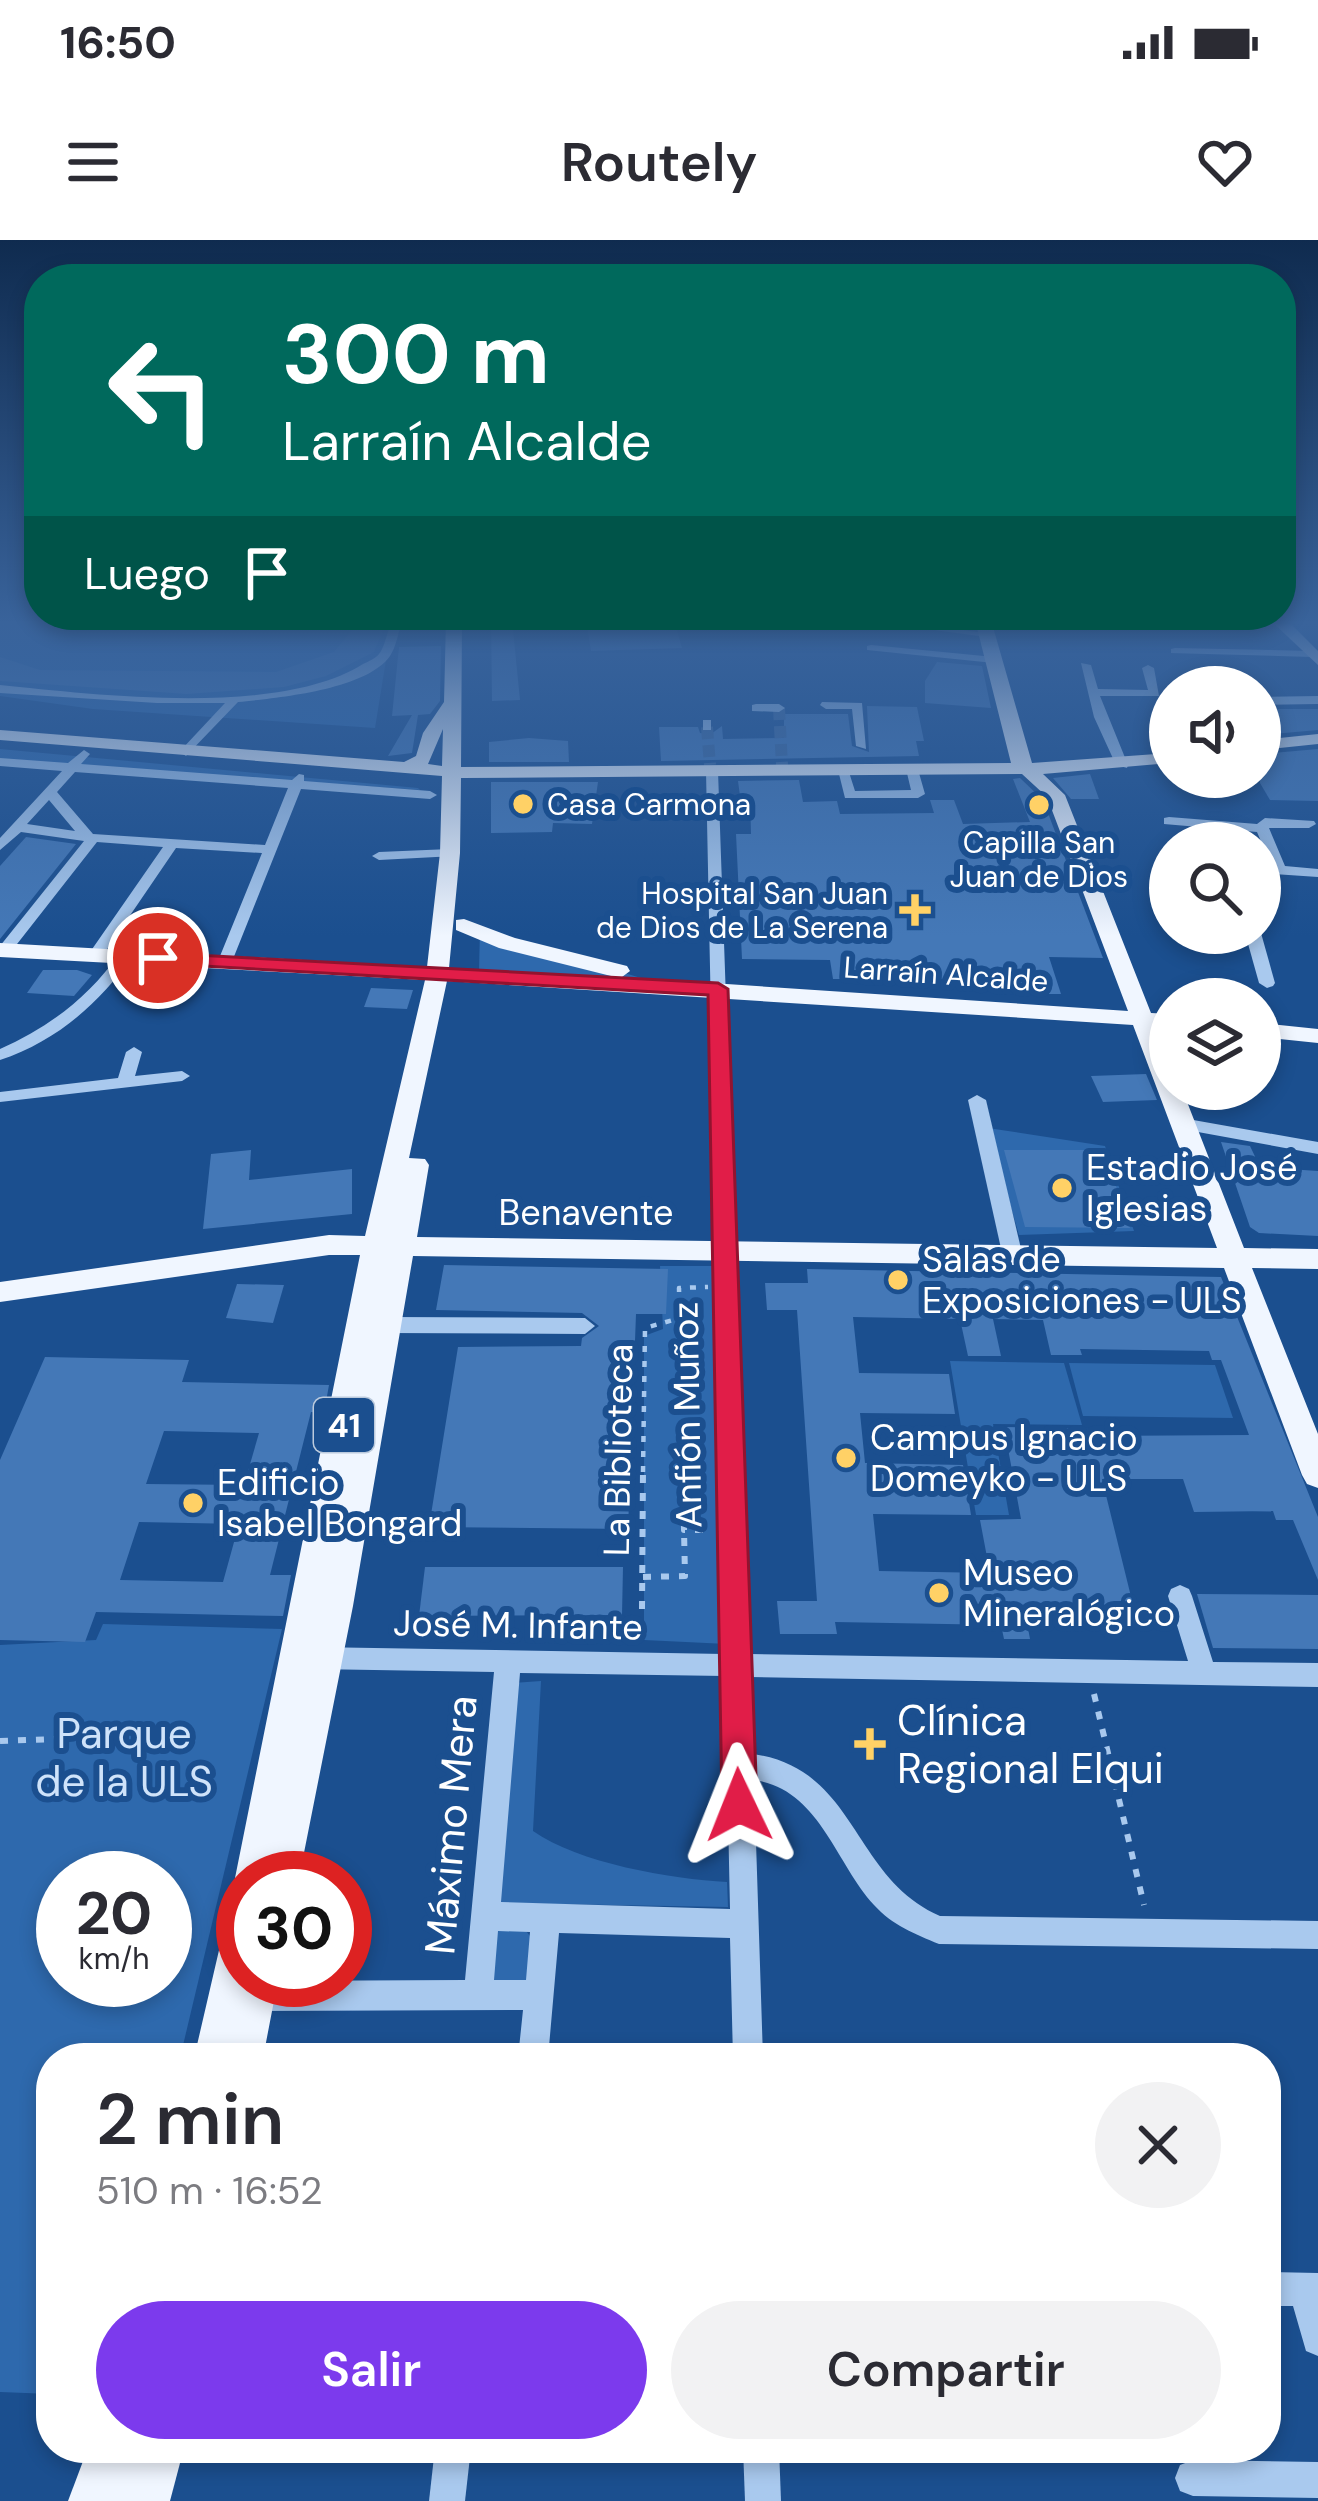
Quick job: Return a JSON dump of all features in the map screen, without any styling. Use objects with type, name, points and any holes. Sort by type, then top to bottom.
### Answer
[{"type":"main road","points":[[400,774],[424,759],[437,726]]},
{"type":"main road","name":"41","points":[[283,1851],[388,1246],[447,975],[464,925],[454,726]]},
{"type":"main road","name":"41","points":[[447,975],[451,853],[440,796],[457,773],[461,726]]},
{"type":"main road","points":[[1012,726],[1023,768],[1053,789],[1318,1474]]},
{"type":"main road","points":[[0,735],[400,774],[436,787],[440,796]]},
{"type":"main road","points":[[1281,743],[1318,739]]},
{"type":"main road","points":[[0,745],[77,762],[298,780],[400,774],[842,769],[864,757],[912,769],[1149,761]]},
{"type":"main road","points":[[464,925],[507,943],[682,987]]},
{"type":"main road","name":"Larraín Alcalde","points":[[2,950],[1149,1018]]},
{"type":"main road","points":[[1281,1032],[1318,1036]]},
{"type":"main road","name":"41","points":[[261,1851],[313,1658],[386,1325],[388,1246]]},
{"type":"main road","name":"Benavente","points":[[0,1292],[276,1249],[388,1246],[1230,1254],[1318,1259]]},
{"type":"main road","points":[[219,2043],[227,2007]]},
{"type":"main road","points":[[244,2043],[251,2007]]},
{"type":"main road","points":[[94,2501],[108,2463]]},
{"type":"main road","points":[[144,2501],[154,2463]]},
{"type":"street","points":[[186,752],[209,726]]},
{"type":"street","points":[[860,726],[864,757]]},
{"type":"street","points":[[1107,726],[1123,765]]},
{"type":"street","points":[[0,762],[77,762]]},
{"type":"street","points":[[0,846],[77,762]]},
{"type":"street","name":"Anfión Muñoz","points":[[711,769],[747,2043]]},
{"type":"street","points":[[842,769],[850,795],[918,794],[912,769]]},
{"type":"street","points":[[226,961],[298,780],[440,796]]},
{"type":"street","points":[[50,792],[88,836]]},
{"type":"street","points":[[0,818],[88,836],[272,850]]},
{"type":"street","points":[[1169,821],[1182,822]]},
{"type":"street","points":[[1281,822],[1309,824]]},
{"type":"street","points":[[2,950],[88,836]]},
{"type":"street","points":[[96,955],[172,844]]},
{"type":"street","points":[[380,856],[451,853]]},
{"type":"street","points":[[1281,871],[1318,873]]},
{"type":"street","points":[[0,1055],[65,1023],[107,984],[124,957]]},
{"type":"street","points":[[125,1082],[134,1052]]},
{"type":"street","points":[[0,1097],[182,1076]]},
{"type":"street","points":[[976,1100],[1012,1253]]},
{"type":"street","points":[[1182,1124],[1318,1148]]},
{"type":"street","points":[[386,1325],[585,1327]]},
{"type":"street","points":[[1180,1596],[1204,1673]]},
{"type":"street","name":"José M. Infante","points":[[313,1658],[1318,1676]]},
{"type":"street","name":"Máximo Mera","points":[[478,1996],[508,1661]]},
{"type":"street","points":[[738,1765],[798,1780],[885,1898],[924,1925],[955,1932],[1318,1935]]},
{"type":"street","points":[[485,1916],[743,1924]]},
{"type":"street","points":[[534,2043],[546,1917]]},
{"type":"street","points":[[372,1992],[538,1995]]},
{"type":"street","points":[[1281,2289],[1312,2290],[1318,2339]]},
{"type":"street","points":[[447,2501],[451,2463]]},
{"type":"street","points":[[762,2463],[763,2501]]},
{"type":"street","points":[[1193,2478],[1318,2480]]},
{"type":"path","points":[[643,1577],[685,1576],[679,1288],[726,1287]]},
{"type":"path","name":"La Biblioteca","points":[[642,1609],[645,1328],[680,1318]]},
{"type":"path","points":[[684,1530],[731,1529]]},
{"type":"path","points":[[1089,1671],[1151,1934]]},
{"type":"path","points":[[0,1741],[55,1739]]},
{"type":"green space","points":[[0,749],[418,788],[420,790],[0,760]]},
{"type":"green space","points":[[480,929],[654,982],[479,971]]},
{"type":"green space","name":"Estadio José Iglesias","points":[[988,1128],[1105,1146],[1134,1231],[1019,1235]]},
{"type":"green space","points":[[660,1266],[717,1266],[727,1644],[644,1640],[644,1336],[663,1329]]},
{"type":"green space","points":[[950,1361],[1064,1363],[1082,1425],[993,1424],[1009,1515],[976,1515]]},
{"type":"green space","points":[[1069,1363],[1215,1365],[1233,1418],[1083,1416]]},
{"type":"green space","name":"Parque de la ULS","points":[[103,1624],[282,1629],[229,1851],[216,1851],[216,1907],[184,2043],[36,2043],[36,2393],[0,2392],[0,1645],[96,1640]]},
{"type":"green space","points":[[541,1681],[533,1831],[574,1852],[626,1867],[727,1882],[728,1907],[495,1903],[513,1683]]},
{"type":"green space","points":[[494,1931],[526,1931],[534,1941],[533,1972],[523,1985],[491,1986]]},
{"type":"building","points":[[406,726],[416,726],[412,753],[388,756]]},
{"type":"building","points":[[722,726],[723,739],[784,738],[784,726],[849,726],[852,746],[869,752],[868,726],[921,726],[924,741],[916,741],[919,756],[661,761],[659,727],[698,727],[700,733],[711,734]]},
{"type":"building","points":[[1281,726],[1318,726],[1318,730],[1281,733]]},
{"type":"building","points":[[568,741],[569,762],[489,762],[489,742]]},
{"type":"building","points":[[1318,749],[1318,801],[1270,800],[1281,798],[1281,752]]},
{"type":"building","points":[[1090,774],[1099,799],[1071,799],[1053,778]]},
{"type":"building","name":"Hospital San Juan de Dios de La Serena","points":[[1020,778],[1043,800],[1103,958],[1049,957],[1061,994],[1023,994],[1018,979],[833,979],[830,960],[742,959],[736,834],[751,834],[750,796],[740,796],[738,781],[799,780],[803,802],[837,801],[840,814],[934,813],[930,800],[954,800],[963,824],[1030,822],[1013,779]]},
{"type":"building","name":"Casa Carmona","points":[[491,782],[598,782],[592,824],[553,823],[552,832],[491,833]]},
{"type":"building","points":[[26,837],[76,844],[0,939],[0,866]]},
{"type":"building","points":[[43,970],[92,975],[74,996],[27,993]]},
{"type":"building","points":[[371,988],[413,990],[407,1009],[364,1007]]},
{"type":"building","points":[[1146,1074],[1149,1100],[1103,1102],[1091,1076]]},
{"type":"building","points":[[1221,1142],[1250,1146],[1260,1167],[1318,1171],[1318,1236],[1259,1233],[1250,1227]]},
{"type":"building","points":[[251,1150],[249,1180],[352,1169],[352,1214],[203,1229],[211,1154]]},
{"type":"building","name":"Estadio José Iglesias","points":[[1004,1150],[1104,1150],[1130,1228],[1025,1227]]},
{"type":"building","points":[[444,1265],[668,1269],[666,1314],[636,1314],[628,1529],[429,1527],[458,1347],[581,1346],[582,1338],[599,1326],[582,1313],[436,1310]]},
{"type":"building","points":[[807,1269],[1221,1277],[1318,1517],[1318,1580],[1293,1520],[1276,1520],[1273,1511],[1194,1512],[1183,1479],[1102,1479],[1138,1625],[1027,1623],[1030,1639],[1004,1639],[1001,1625],[835,1622],[837,1634],[780,1634],[777,1601],[817,1601],[797,1310],[767,1310],[765,1283],[808,1283]],"holes":[[[853,1317],[960,1319],[968,1356],[1001,1356],[993,1319],[1043,1320],[1051,1355],[1082,1355],[1080,1349],[1209,1351],[1212,1360],[1221,1360],[1249,1435],[1092,1436],[1090,1429],[1004,1427],[1021,1519],[980,1520],[990,1573],[879,1571],[873,1514],[971,1515],[963,1465],[865,1463],[860,1413],[955,1414],[949,1374],[859,1373]]]},
{"type":"building","points":[[237,1284],[284,1285],[273,1323],[226,1318]]},
{"type":"building","name":"Edificio Isabel Bongard","points":[[45,1357],[189,1360],[182,1382],[329,1385],[324,1413],[311,1412],[270,1575],[291,1575],[283,1616],[96,1612],[85,1642],[0,1640],[0,1460]],"holes":[[[164,1431],[259,1433],[244,1485],[146,1484]],[[139,1522],[239,1524],[223,1582],[120,1580]]]},
{"type":"building","points":[[425,1567],[623,1567],[622,1615],[419,1616]]},
{"type":"building","points":[[1197,1594],[1318,1595],[1318,1649],[1213,1648]]},
{"type":"tunnel","points":[[780,726],[782,765]]},
{"type":"tunnel","points":[[707,727],[710,765]]},
{"type":"place","name":"Casa Carmona","points":[[523,804]]},
{"type":"place","name":"Capilla San Juan de Dios","points":[[1039,805]]},
{"type":"place","name":"Hospital San Juan de Dios de La Serena","points":[[915,910]]},
{"type":"place","name":"Estadio José Iglesias","points":[[1062,1188]]},
{"type":"place","name":"Salas de Exposiciones - ULS","points":[[898,1280]]},
{"type":"place","name":"Campus Ignacio Domeyko - ULS","points":[[846,1458]]},
{"type":"place","name":"Edificio Isabel Bongard","points":[[193,1503]]},
{"type":"place","name":"Museo Mineralógico","points":[[939,1593]]},
{"type":"place","name":"Clínica Regional Elqui","points":[[870,1744]]},
{"type":"route","points":[[158,958],[718,989],[739,1805]]}]
